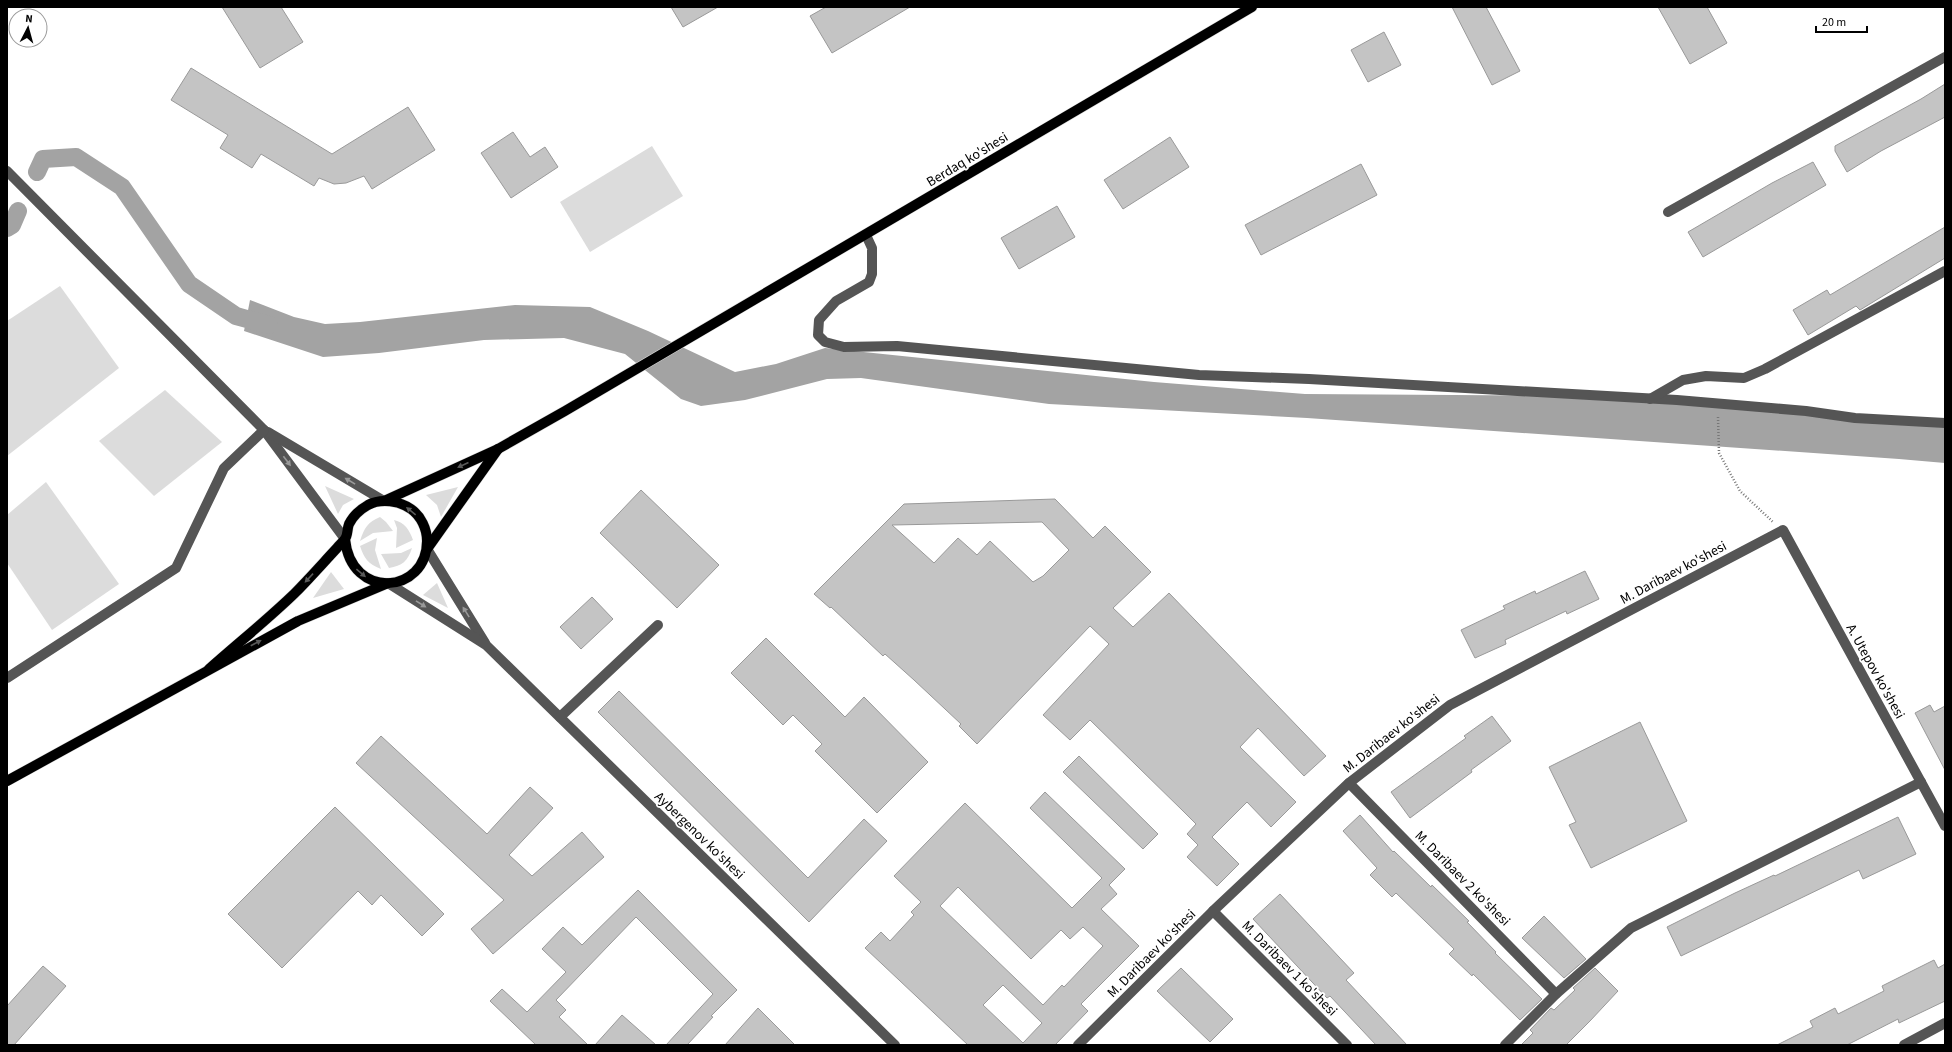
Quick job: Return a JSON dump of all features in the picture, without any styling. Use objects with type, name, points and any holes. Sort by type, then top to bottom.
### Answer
[{"type":"main road","name":"Berdaq ko'shesi","points":[[384,501],[498,450],[566,412],[1252,7]]},
{"type":"main road","points":[[7,781],[298,621],[388,583],[402,580],[414,573],[422,562],[427,549],[498,450]]},
{"type":"main road","points":[[388,583],[374,581],[362,575],[352,565],[346,553],[345,539],[350,524],[357,513],[369,504],[384,501],[398,502],[412,509],[422,520],[427,534],[427,549]]},
{"type":"main road","points":[[209,669],[293,595],[345,539]]},
{"type":"street","points":[[1668,212],[1945,57]]},
{"type":"street","points":[[7,171],[264,430],[345,539]]},
{"type":"street","points":[[866,235],[872,248],[872,274],[869,282],[836,301],[819,320],[818,335],[825,342],[844,347],[897,346],[1199,375],[1309,379],[1650,399],[1806,411],[1855,418],[1945,423]]},
{"type":"street","points":[[1650,399],[1683,380],[1706,376],[1744,378],[1765,369],[1945,271]]},
{"type":"street","points":[[264,430],[384,501]]},
{"type":"street","points":[[7,678],[176,568],[224,468],[264,430]]},
{"type":"street","name":"A. Utepov ko'shesi","points":[[1782,530],[1945,826]]},
{"type":"street","name":"M. Daribaev ko'shesi","points":[[1078,1045],[1213,911],[1349,783],[1450,705],[1782,530]]},
{"type":"street","name":"Aybergenov ko'shesi","points":[[427,549],[486,645]]},
{"type":"street","name":"Aybergenov ko'shesi","points":[[388,583],[486,645],[895,1045]]},
{"type":"street","points":[[560,717],[658,625]]},
{"type":"street","points":[[1505,1045],[1556,994],[1631,928],[1921,782]]},
{"type":"street","name":"M. Daribaev 2 ko'shesi","points":[[1349,783],[1556,994]]},
{"type":"street","name":"M. Daribaev 1 ko'shesi","points":[[1213,911],[1347,1045]]},
{"type":"street","points":[[1904,1045],[1945,1023]]},
{"type":"path","points":[[1718,404],[1719,453],[1740,491],[1782,530]]},
{"type":"shaded area","points":[[652,146],[683,196],[590,252],[560,202]]},
{"type":"shaded area","points":[[60,286],[119,368],[7,456],[7,321]]},
{"type":"shaded area","points":[[250,300],[294,317],[325,324],[360,322],[515,305],[590,307],[648,331],[735,372],[776,364],[825,348],[1154,382],[1305,394],[1595,396],[1945,427],[1945,463],[1307,418],[1049,404],[861,378],[827,379],[745,400],[701,406],[681,399],[625,354],[564,338],[484,340],[379,353],[323,357],[244,331]]},
{"type":"shaded area","points":[[165,390],[222,442],[154,496],[99,441]]},
{"type":"shaded area","points":[[46,482],[119,584],[52,630],[7,563],[7,515]]},
{"type":"shaded area","points":[[325,486],[354,499],[343,505],[338,514]]},
{"type":"shaded area","points":[[458,487],[441,517],[437,505],[426,495]]},
{"type":"shaded area","points":[[380,517],[393,531],[373,533],[360,541],[367,526],[372,521]]},
{"type":"shaded area","points":[[394,520],[406,527],[413,540],[396,548],[397,528]]},
{"type":"shaded area","points":[[377,538],[375,550],[381,569],[367,560],[360,546]]},
{"type":"shaded area","points":[[412,548],[409,556],[404,562],[398,566],[389,568],[381,554],[401,553]]},
{"type":"shaded area","points":[[331,572],[344,589],[313,598]]},
{"type":"shaded area","points":[[437,583],[448,608],[423,595]]},
{"type":"building","points":[[222,7],[281,7],[303,42],[260,68]]},
{"type":"building","points":[[671,7],[718,7],[683,27]]},
{"type":"building","points":[[826,7],[910,7],[832,53],[810,16]]},
{"type":"building","points":[[1452,7],[1486,7],[1520,71],[1492,85]]},
{"type":"building","points":[[1658,7],[1707,7],[1727,43],[1690,64]]},
{"type":"building","points":[[1384,32],[1401,65],[1368,82],[1351,50]]},
{"type":"building","points":[[191,68],[332,154],[408,107],[435,150],[372,189],[364,176],[346,183],[334,184],[319,178],[314,186],[261,154],[252,168],[220,148],[228,135],[171,100]]},
{"type":"building","points":[[1945,84],[1945,117],[1881,151],[1847,172],[1835,151],[1835,146],[1921,99]]},
{"type":"building","points":[[513,132],[530,157],[545,147],[558,167],[511,198],[481,153]]},
{"type":"building","points":[[1170,137],[1189,167],[1123,209],[1104,180]]},
{"type":"building","points":[[1813,162],[1826,185],[1703,257],[1688,232],[1772,183]]},
{"type":"building","points":[[1361,164],[1377,195],[1261,255],[1245,225]]},
{"type":"building","points":[[1057,206],[1075,237],[1019,269],[1001,238]]},
{"type":"building","points":[[1945,227],[1945,258],[1860,310],[1856,306],[1808,335],[1793,310],[1827,290],[1830,295]]},
{"type":"building","points":[[641,490],[719,565],[677,608],[600,533]]},
{"type":"building","points":[[1055,499],[1093,538],[1105,526],[1151,572],[1113,608],[1133,627],[1169,593],[1326,756],[1304,776],[1258,728],[1240,747],[1296,802],[1271,827],[1247,802],[1212,837],[1239,864],[1217,886],[1187,857],[1198,845],[1187,834],[1196,824],[1183,811],[1090,720],[1070,740],[1043,715],[1109,644],[1090,626],[977,744],[959,726],[961,724],[914,680],[885,654],[883,656],[831,607],[830,608],[814,594],[904,504]],"holes":[[[1042,522],[1069,550],[1043,576],[1033,582],[990,541],[977,555],[958,538],[934,563],[892,525]]]},
{"type":"building","points":[[1585,571],[1599,599],[1567,614],[1566,611],[1505,640],[1506,644],[1475,658],[1461,630],[1505,609],[1503,606],[1535,591],[1536,594]]},
{"type":"building","points":[[592,597],[613,619],[581,649],[560,627]]},
{"type":"building","points":[[766,638],[845,717],[864,697],[928,762],[877,813],[815,751],[822,744],[793,715],[783,725],[731,673]]},
{"type":"building","points":[[619,691],[808,878],[864,819],[887,841],[809,922],[598,712]]},
{"type":"building","points":[[1930,705],[1934,712],[1945,706],[1945,770],[1915,713]]},
{"type":"building","points":[[1492,716],[1511,741],[1410,818],[1391,792],[1466,738],[1464,736]]},
{"type":"building","points":[[1640,722],[1687,821],[1591,868],[1569,825],[1576,822],[1549,767]]},
{"type":"building","points":[[381,736],[487,834],[530,787],[553,808],[509,855],[532,876],[582,832],[604,857],[493,954],[471,929],[504,900],[356,763]]},
{"type":"building","points":[[1079,756],[1158,834],[1143,849],[1063,772]]},
{"type":"building","points":[[1045,792],[1125,869],[1109,885],[1117,894],[1101,909],[1139,946],[1081,1004],[1088,1011],[1055,1045],[968,1045],[865,948],[881,932],[890,941],[914,915],[911,912],[921,902],[894,876],[965,803],[1072,908],[1102,878],[1030,808]],"holes":[[[958,887],[1031,959],[1061,930],[1070,939],[1083,927],[1103,946],[1064,987],[1062,985],[1043,1005],[940,906]],[[1003,985],[1042,1023],[1023,1043],[983,1005]]]},
{"type":"building","points":[[335,807],[444,914],[422,936],[381,895],[372,905],[358,891],[282,968],[228,914]]},
{"type":"building","points":[[1360,815],[1393,852],[1394,851],[1431,887],[1432,885],[1469,921],[1467,922],[1496,952],[1495,953],[1542,999],[1520,1020],[1473,974],[1472,976],[1449,954],[1454,949],[1396,893],[1392,897],[1370,875],[1377,868],[1343,831]]},
{"type":"building","points":[[1898,817],[1916,854],[1863,879],[1859,870],[1681,956],[1667,927],[1735,893],[1774,875],[1775,876]]},
{"type":"building","points":[[638,890],[737,990],[711,1016],[713,1017],[687,1045],[666,1045],[713,994],[636,917],[556,1000],[566,1010],[559,1017],[588,1045],[536,1045],[490,1001],[502,989],[527,1012],[566,972],[542,949],[563,927],[582,945]]},
{"type":"building","points":[[1280,894],[1354,973],[1346,980],[1407,1045],[1376,1045],[1330,996],[1327,998],[1253,919]]},
{"type":"building","points":[[1544,916],[1586,959],[1564,978],[1522,938]]},
{"type":"building","points":[[1934,960],[1938,968],[1945,964],[1945,1001],[1899,1023],[1898,1019],[1847,1045],[1777,1045],[1813,1027],[1810,1021],[1835,1008],[1838,1014],[1884,991],[1882,986]]},
{"type":"building","points":[[43,966],[66,986],[14,1045],[7,1045],[7,1006]]},
{"type":"building","points":[[1181,968],[1233,1019],[1210,1042],[1157,991]]},
{"type":"building","points":[[1595,968],[1618,991],[1590,1021],[1566,1045],[1521,1045],[1533,1033],[1530,1030],[1551,1008],[1554,1010],[1575,990],[1573,988]]},
{"type":"building","points":[[758,1008],[795,1045],[725,1045]]},
{"type":"building","points":[[622,1015],[656,1045],[595,1045]]},
{"type":"waterway","points":[[37,172],[43,159],[76,157],[122,187],[189,284],[236,316],[269,325]]},
{"type":"waterway","points":[[7,228],[12,225],[18,211]]}]
